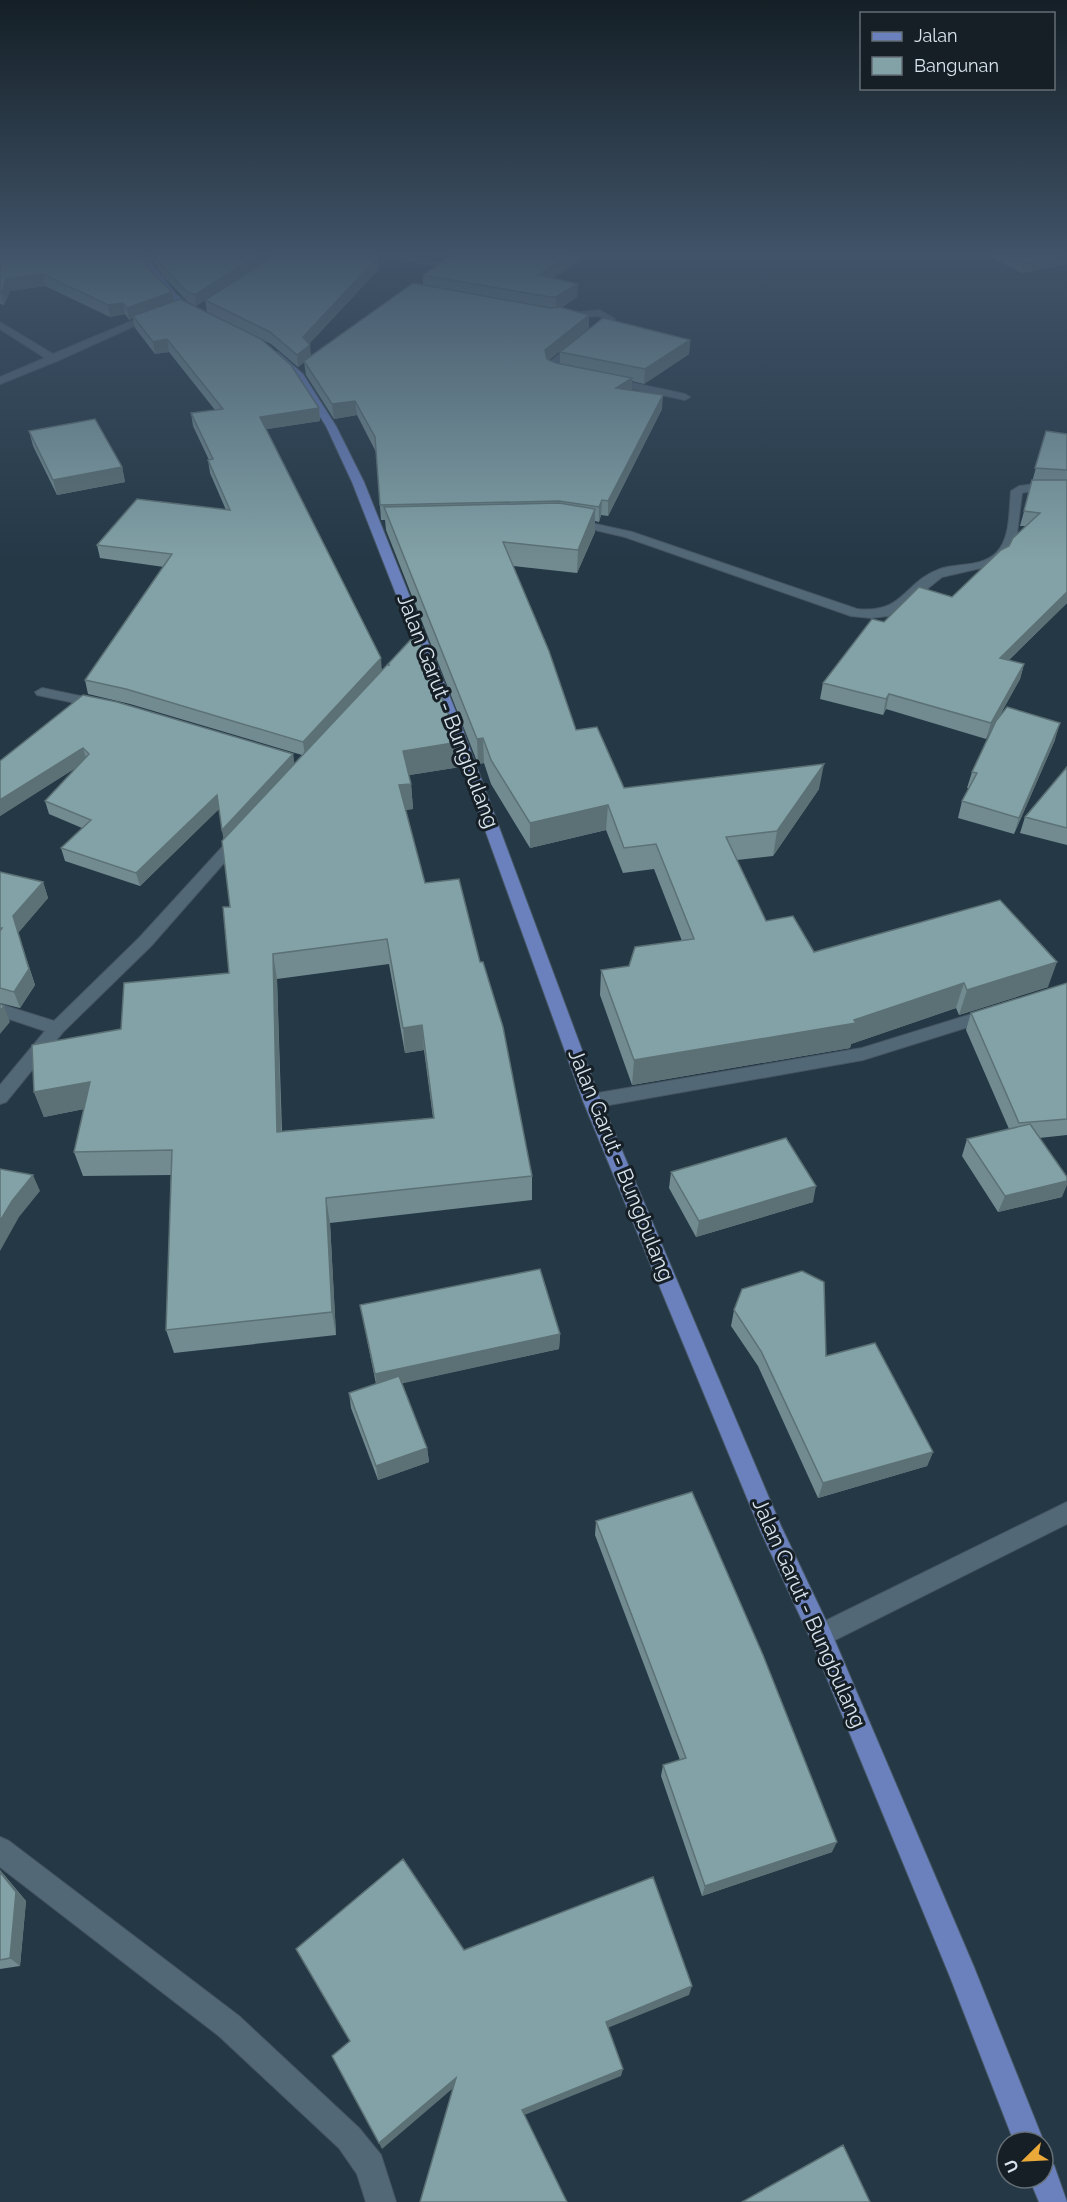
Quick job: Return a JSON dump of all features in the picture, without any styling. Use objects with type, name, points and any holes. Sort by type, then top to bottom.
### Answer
[{"type":"main road","name":"Jalan Garut - Bungbulang","points":[[277,356],[303,370],[382,525],[417,646],[592,1101],[772,1533],[821,1635],[964,1977],[1024,2130]]},
{"type":"street","points":[[49,356],[54,359]]},
{"type":"street","points":[[0,381],[61,356]]},
{"type":"street","points":[[563,356],[551,365],[551,369],[578,376]]},
{"type":"street","points":[[598,380],[685,397]]},
{"type":"street","points":[[560,521],[628,534],[855,613],[875,615],[886,614],[896,609],[939,573],[987,563],[999,556],[1009,542],[1017,490],[1030,487],[1067,490]]},
{"type":"street","points":[[42,692],[112,707]]},
{"type":"street","points":[[0,1097],[57,1028],[145,942],[251,825]]},
{"type":"street","points":[[0,1010],[57,1028]]},
{"type":"street","points":[[592,1101],[863,1054],[1002,1010]]},
{"type":"street","points":[[821,1635],[1067,1513]]},
{"type":"street","points":[[0,1850],[229,2026],[255,2050],[349,2138],[370,2166],[381,2202]]},
{"type":"building","points":[[180,356],[280,356],[291,365],[319,408],[260,417],[381,658],[303,742],[126,689],[85,680],[172,554],[97,545],[137,499],[230,510],[208,460],[213,459],[191,413],[223,409]]},
{"type":"building","points":[[311,356],[546,356],[547,359],[556,363],[632,378],[616,388],[663,395],[608,501],[602,500],[599,507],[559,501],[380,505],[375,437],[355,401],[332,404],[304,361]]},
{"type":"building","points":[[579,356],[666,356],[645,369]]},
{"type":"building","points":[[95,419],[122,467],[53,480],[29,431]]},
{"type":"building","points":[[1046,431],[1067,434],[1067,470],[1035,468]]},
{"type":"building","points":[[1032,480],[1067,480],[1067,592],[1000,658],[1024,664],[991,723],[889,694],[886,699],[823,683],[872,619],[884,622],[919,587],[952,597],[1001,550],[1009,546],[1013,538],[1040,513],[1024,511]]},
{"type":"building","points":[[559,503],[595,509],[578,550],[503,542],[549,651],[576,730],[597,727],[624,788],[824,764],[777,831],[726,837],[766,921],[793,916],[814,952],[1000,900],[1057,962],[967,990],[964,983],[854,1020],[856,1023],[634,1060],[601,970],[629,966],[635,947],[694,939],[656,844],[624,848],[608,805],[530,823],[491,760],[483,738],[477,739],[384,507]]},
{"type":"building","points":[[417,633],[459,742],[403,751],[411,784],[399,785],[425,883],[459,879],[480,962],[483,962],[503,1027],[532,1176],[326,1198],[332,1312],[166,1330],[172,1150],[74,1152],[90,1082],[34,1092],[32,1045],[121,1029],[124,983],[229,973],[223,907],[230,907],[222,841],[388,664],[389,666],[389,663]],"holes":[[[387,939],[403,1028],[422,1025],[434,1118],[277,1132],[273,954]]]},
{"type":"building","points":[[83,695],[117,702],[293,754],[222,830],[217,795],[136,873],[61,848],[91,820],[45,801],[89,754],[83,748],[0,800],[0,761]]},
{"type":"building","points":[[1007,707],[1060,723],[1019,818],[962,801],[977,773],[972,772],[996,721]]},
{"type":"building","points":[[1067,767],[1067,828],[1025,817]]},
{"type":"building","points":[[0,872],[43,882],[13,916],[29,969],[14,992],[0,988],[0,931],[2,928],[0,928]]},
{"type":"building","points":[[1067,983],[1067,1119],[1019,1123],[971,1013]]},
{"type":"building","points":[[1030,1124],[1067,1177],[1067,1181],[1005,1196],[967,1139]]},
{"type":"building","points":[[786,1138],[816,1186],[699,1221],[671,1172]]},
{"type":"building","points":[[0,1169],[33,1175],[12,1201],[0,1221]]},
{"type":"building","points":[[540,1269],[560,1334],[375,1374],[360,1305]]},
{"type":"building","points":[[802,1271],[824,1282],[826,1356],[875,1343],[933,1452],[823,1483],[761,1351],[734,1310],[742,1289]]},
{"type":"building","points":[[399,1376],[427,1448],[376,1466],[349,1393]]},
{"type":"building","points":[[692,1492],[763,1655],[837,1842],[705,1886],[663,1765],[686,1758],[596,1521]]},
{"type":"building","points":[[403,1859],[464,1950],[653,1877],[692,1986],[606,2022],[623,2069],[522,2110],[567,2202],[420,2202],[456,2078],[379,2143],[332,2056],[350,2041],[296,1949]]},
{"type":"building","points":[[0,1872],[16,1892],[10,1958],[0,1960]]},
{"type":"building","points":[[843,2145],[870,2202],[742,2202]]}]
